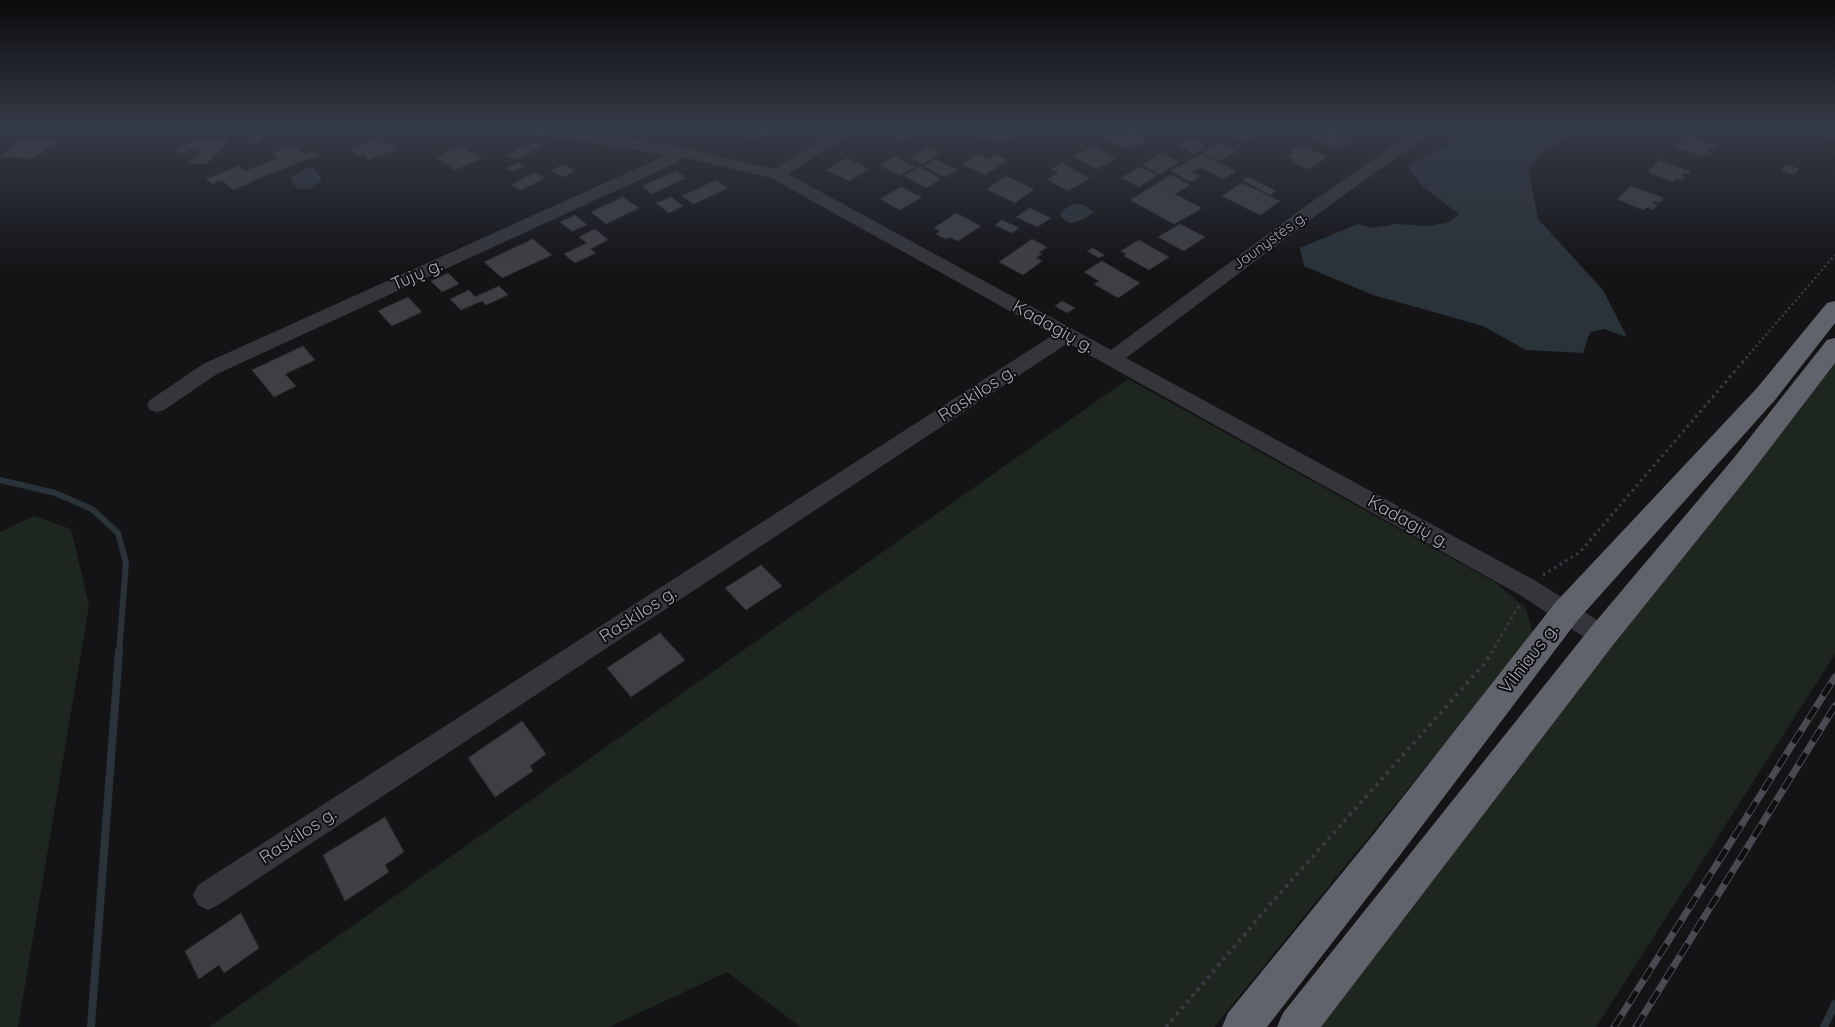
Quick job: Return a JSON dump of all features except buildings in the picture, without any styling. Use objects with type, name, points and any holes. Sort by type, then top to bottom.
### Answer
[{"type":"highway","name":"Vilniaus g.","points":[[1242,1027],[1379,855],[1566,612],[1766,394],[1835,308]]},
{"type":"highway","points":[[1297,1027],[1602,636],[1742,466],[1835,346]]},
{"type":"street","name":"Tujų g.","points":[[158,404],[210,369],[637,175]]},
{"type":"street","name":"Kadagių g.","points":[[778,175],[1528,588],[1602,636]]},
{"type":"street","name":"Jaunystės g.","points":[[1111,359],[1316,207],[1363,175]]},
{"type":"street","name":"Raskilos g.","points":[[208,895],[1067,334]]},
{"type":"path","points":[[1166,1027],[1274,900],[1485,664],[1528,588],[1540,577],[1580,552],[1835,255]]},
{"type":"shaded area","points":[[296,175],[319,175],[321,181],[309,189],[299,189],[290,178]]},
{"type":"shaded area","points":[[1414,175],[1530,175],[1538,219],[1603,290],[1627,337],[1604,329],[1590,332],[1583,353],[1526,350],[1483,326],[1373,295],[1304,266],[1300,248],[1358,224],[1372,228],[1397,224],[1428,226],[1449,222],[1459,214],[1423,187]]},
{"type":"shaded area","points":[[1074,203],[1084,205],[1094,212],[1084,219],[1072,223],[1067,222],[1060,216],[1061,212]]},
{"type":"shaded area","points":[[1835,360],[1835,654],[1596,1027],[1312,1027]]},
{"type":"shaded area","points":[[1128,379],[1496,583],[1526,608],[1533,635],[1214,1027],[801,1027],[727,972],[609,1027],[209,1027]]},
{"type":"shaded area","points":[[34,516],[71,529],[89,605],[18,1027],[0,1027],[0,532]]},
{"type":"waterway","points":[[0,480],[55,493],[92,509],[118,533],[126,563],[119,653]]},
{"type":"waterway","points":[[91,1027],[119,651]]},
{"type":"waterway","points":[[1824,1027],[1835,1004]]},
{"type":"railway","points":[[1614,1027],[1835,677]]},
{"type":"railway","points":[[1636,1027],[1835,706]]}]
